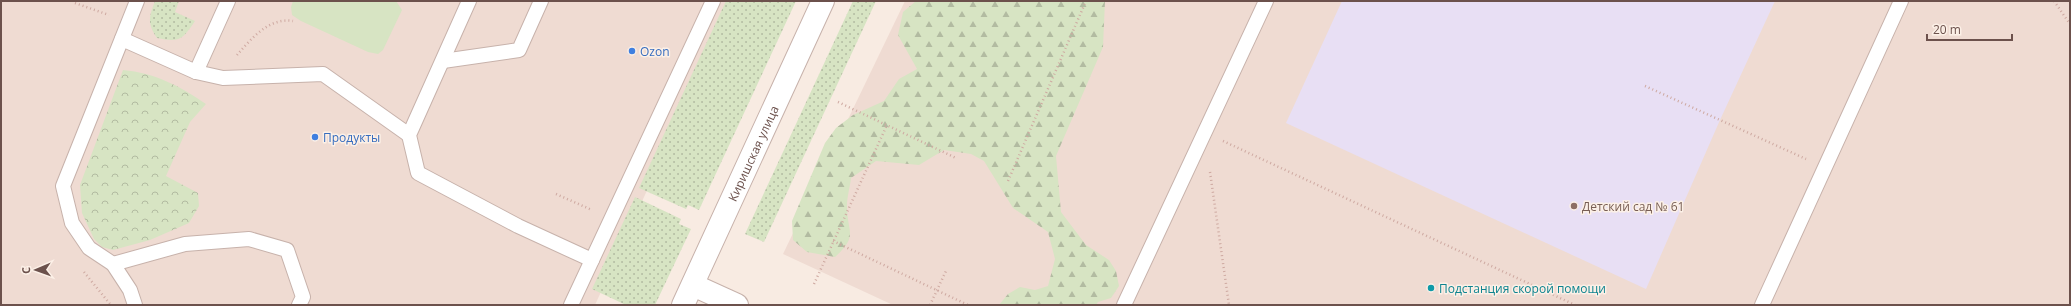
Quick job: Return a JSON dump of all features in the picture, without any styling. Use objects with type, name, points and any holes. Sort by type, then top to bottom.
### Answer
[{"type":"street","name":"Киришская улица","points":[[683,305],[823,1]]},
{"type":"street","points":[[693,285],[737,305]]},
{"type":"lane","points":[[135,305],[130,290],[113,264],[89,248],[72,223],[63,186],[137,1]]},
{"type":"lane","points":[[196,72],[228,1]]},
{"type":"lane","points":[[469,1],[409,135],[418,173],[518,226],[592,260]]},
{"type":"lane","points":[[443,61],[519,50],[542,1]]},
{"type":"lane","points":[[571,305],[713,1]]},
{"type":"lane","points":[[1124,305],[1266,1]]},
{"type":"lane","points":[[1762,305],[1902,1]]},
{"type":"lane","points":[[122,39],[196,72],[223,78],[323,74],[409,135]]},
{"type":"lane","points":[[113,264],[185,244],[249,239],[287,250],[303,297],[299,305]]},
{"type":"path","points":[[1008,181],[1086,1]]},
{"type":"path","points":[[2054,1],[2070,24]]},
{"type":"path","points":[[75,3],[129,22]]},
{"type":"path","points":[[223,78],[236,56],[250,40],[270,24],[282,19],[293,21]]},
{"type":"path","points":[[1645,86],[1825,167]]},
{"type":"path","points":[[838,102],[956,158]]},
{"type":"path","points":[[814,284],[887,125]]},
{"type":"path","points":[[1205,132],[1575,305]]},
{"type":"path","points":[[1210,171],[1229,305]]},
{"type":"path","points":[[556,194],[593,211]]},
{"type":"path","points":[[833,241],[968,305]]},
{"type":"path","points":[[930,305],[946,271]]},
{"type":"shaded area","points":[[1,1],[733,1],[595,305],[1,305]]},
{"type":"shaded area","points":[[905,1],[2070,1],[2070,305],[893,305],[783,254]]},
{"type":"shaded area","name":"Детский сад № 61","points":[[1342,1],[1775,1],[1720,120],[1646,289],[1286,123]]},
{"type":"green space","points":[[155,1],[179,1],[175,12],[195,21],[184,36],[176,40],[157,38],[150,24],[151,11]]},
{"type":"green space","points":[[293,1],[396,1],[402,10],[383,50],[378,54],[368,52],[301,21],[292,15],[291,7]]},
{"type":"green space","points":[[726,1],[796,1],[699,210],[688,205],[686,209],[639,188]]},
{"type":"green space","points":[[853,1],[876,1],[764,242],[745,234]]},
{"type":"green space","points":[[916,1],[1105,1],[1103,47],[1056,156],[1061,212],[1086,245],[1109,260],[1116,271],[1119,286],[1111,298],[1098,302],[1096,305],[999,305],[1008,294],[1020,287],[1035,290],[1048,286],[1055,259],[1048,232],[1013,208],[984,161],[971,154],[944,150],[919,165],[876,161],[851,178],[847,199],[847,215],[850,233],[849,238],[847,244],[835,257],[807,252],[793,240],[792,221],[825,143],[836,128],[853,115],[884,101],[899,79],[917,69],[898,35],[903,12]]},
{"type":"green space","points":[[123,70],[146,74],[167,81],[206,104],[190,122],[166,176],[198,193],[199,206],[189,223],[150,240],[113,250],[102,247],[94,239],[82,213],[80,185]]},
{"type":"green space","points":[[635,197],[681,219],[679,224],[691,229],[655,305],[626,305],[592,289]]},
{"type":"place","name":"Ozon","points":[[632,51]]},
{"type":"place","name":"Продукты","points":[[315,137]]},
{"type":"place","name":"Детский сад № 61","points":[[1574,206]]},
{"type":"place","name":"Подстанция скорой помощи","points":[[1431,288]]}]
